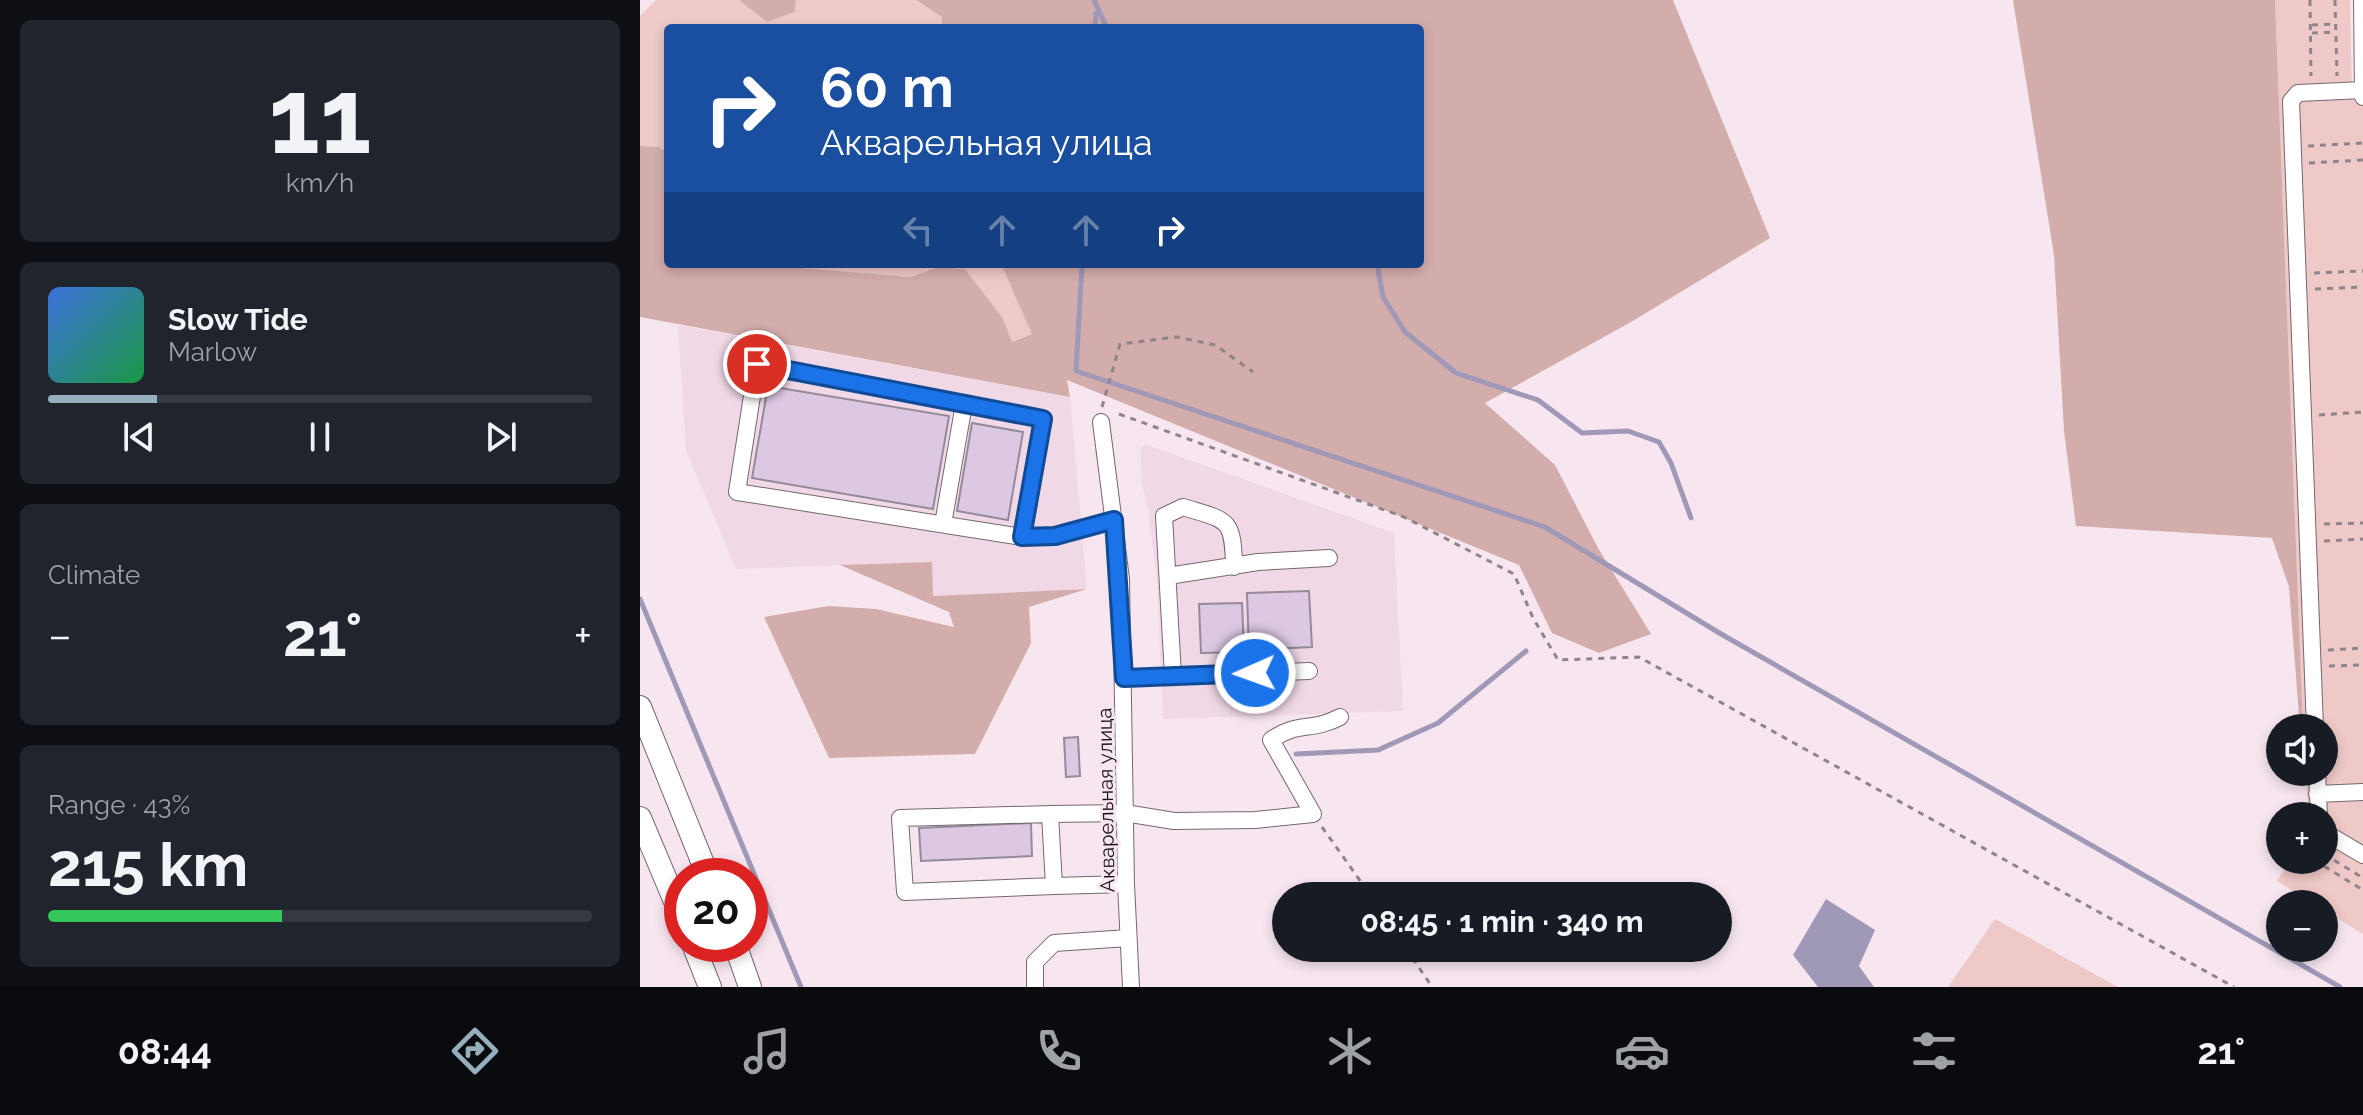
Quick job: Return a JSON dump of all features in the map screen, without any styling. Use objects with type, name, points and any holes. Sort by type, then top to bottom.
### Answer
[{"type":"highway","points":[[640,707],[701,858]]},
{"type":"highway","points":[[640,818],[664,875]]},
{"type":"highway","points":[[700,962],[710,987]]},
{"type":"highway","points":[[741,962],[750,987]]},
{"type":"street","points":[[2362,0],[2363,97]]},
{"type":"street","points":[[2315,714],[2291,101],[2298,93],[2363,90]]},
{"type":"street","points":[[1022,537],[1043,419],[757,364],[737,492],[1022,537],[1055,536],[1114,520]]},
{"type":"street","points":[[943,524],[964,404]]},
{"type":"street","name":"Акварельная улица","points":[[1101,422],[1114,520],[1124,678],[1126,884],[1131,987]]},
{"type":"street","points":[[1173,676],[1164,516],[1183,507],[1224,520],[1233,534],[1234,567]]},
{"type":"street","points":[[1168,576],[1258,562],[1329,558]]},
{"type":"street","points":[[1124,678],[1309,671]]},
{"type":"street","points":[[1126,884],[905,892],[900,818],[1125,813],[1174,821],[1255,820],[1313,814],[1271,740],[1287,728],[1323,727],[1340,717]]},
{"type":"street","points":[[2317,786],[2318,802]]},
{"type":"street","points":[[2317,794],[2363,792]]},
{"type":"street","points":[[1050,814],[1054,886]]},
{"type":"street","points":[[2338,840],[2363,855]]},
{"type":"street","points":[[1035,987],[1035,962],[1054,943],[1128,938]]},
{"type":"path","points":[[2310,0],[2311,77],[2337,76],[2335,0]]},
{"type":"path","points":[[2310,25],[2336,24]]},
{"type":"path","points":[[2310,33],[2336,32]]},
{"type":"path","points":[[2293,155],[2363,143]]},
{"type":"path","points":[[2293,155],[2363,160]]},
{"type":"path","points":[[2298,282],[2363,271]]},
{"type":"path","points":[[2298,282],[2363,287]]},
{"type":"path","points":[[1101,422],[1120,344],[1177,337],[1215,345],[1253,372]]},
{"type":"path","points":[[2304,415],[2363,412]]},
{"type":"path","points":[[1119,414],[1418,524],[1514,574],[1558,660],[1639,657],[2234,987]]},
{"type":"path","points":[[2308,533],[2363,523]]},
{"type":"path","points":[[2308,533],[2363,539]]},
{"type":"path","points":[[2313,658],[2363,648]]},
{"type":"path","points":[[2313,658],[2363,665]]},
{"type":"path","points":[[1313,814],[1361,882]]},
{"type":"path","points":[[2338,863],[2363,878]]},
{"type":"path","points":[[2337,874],[2363,890]]},
{"type":"path","points":[[1415,962],[1432,987]]},
{"type":"shaded area","points":[[656,0],[739,0],[767,22],[795,12],[796,0],[916,0],[942,17],[942,24],[664,24],[664,150],[640,146],[640,16]]},
{"type":"shaded area","points":[[739,0],[796,0],[795,12],[767,22]]},
{"type":"shaded area","points":[[916,0],[1673,0],[1770,238],[1631,322],[1485,403],[1555,465],[1598,548],[1651,634],[1599,653],[1552,633],[1519,565],[1067,380],[1070,397],[640,317],[640,146],[664,150],[664,268],[801,268],[910,277],[936,268],[965,269],[1002,317],[1012,342],[1032,334],[1003,268],[1424,268],[1424,24],[942,24],[942,17]]},
{"type":"shaded area","points":[[2013,0],[2275,0],[2302,714],[2299,714],[2289,587],[2272,538],[2076,526],[2064,431],[2054,255]]},
{"type":"shaded area","points":[[2275,0],[2350,0],[2352,95],[2363,95],[2363,934],[2338,919],[2338,890],[2291,890],[2277,881],[2281,874],[2338,874],[2338,802],[2308,802],[2306,786],[2338,786],[2338,714],[2302,714]]},
{"type":"shaded area","points":[[801,268],[936,268],[910,277]]},
{"type":"shaded area","points":[[952,268],[1003,268],[1033,335],[1011,342],[1002,317],[965,269]]},
{"type":"shaded area","points":[[678,325],[1070,397],[1087,589],[933,596],[931,562],[736,569],[686,450]]},
{"type":"shaded area","points":[[1145,444],[1394,533],[1403,711],[1163,719],[1157,582],[1148,507],[1142,485],[1140,450]]},
{"type":"shaded area","points":[[932,562],[933,596],[1087,589],[1029,607],[1031,643],[975,754],[829,758],[764,617],[828,606],[876,609],[954,627],[949,612],[840,565]]},
{"type":"shaded area","points":[[1826,899],[1875,930],[1859,966],[1874,987],[1818,987],[1793,955]]},
{"type":"shaded area","points":[[1995,919],[2118,987],[1948,987]]},
{"type":"building","points":[[768,386],[949,416],[933,509],[752,478]]},
{"type":"building","points":[[972,423],[1023,432],[1008,520],[957,511]]},
{"type":"building","points":[[1309,591],[1312,647],[1249,650],[1247,593]]},
{"type":"building","points":[[1242,603],[1244,652],[1201,653],[1199,604]]},
{"type":"building","points":[[1078,737],[1080,776],[1066,777],[1064,738]]},
{"type":"building","points":[[1031,823],[1032,856],[921,861],[919,828]]},
{"type":"waterway","points":[[1094,0],[1105,24]]},
{"type":"waterway","points":[[1095,24],[1096,13]]},
{"type":"waterway","points":[[1082,268],[1076,371],[1545,527],[1721,634],[2340,987]]},
{"type":"waterway","points":[[1378,268],[1383,297],[1405,332],[1456,373],[1538,400],[1582,433],[1628,431],[1659,442],[1671,463],[1691,518]]},
{"type":"waterway","points":[[640,599],[801,987]]},
{"type":"waterway","points":[[1296,754],[1378,750],[1438,723],[1526,651]]},
{"type":"route","points":[[757,364],[1043,419],[1022,537],[1055,536],[1114,520],[1121,579],[1124,678],[1255,673]]}]
